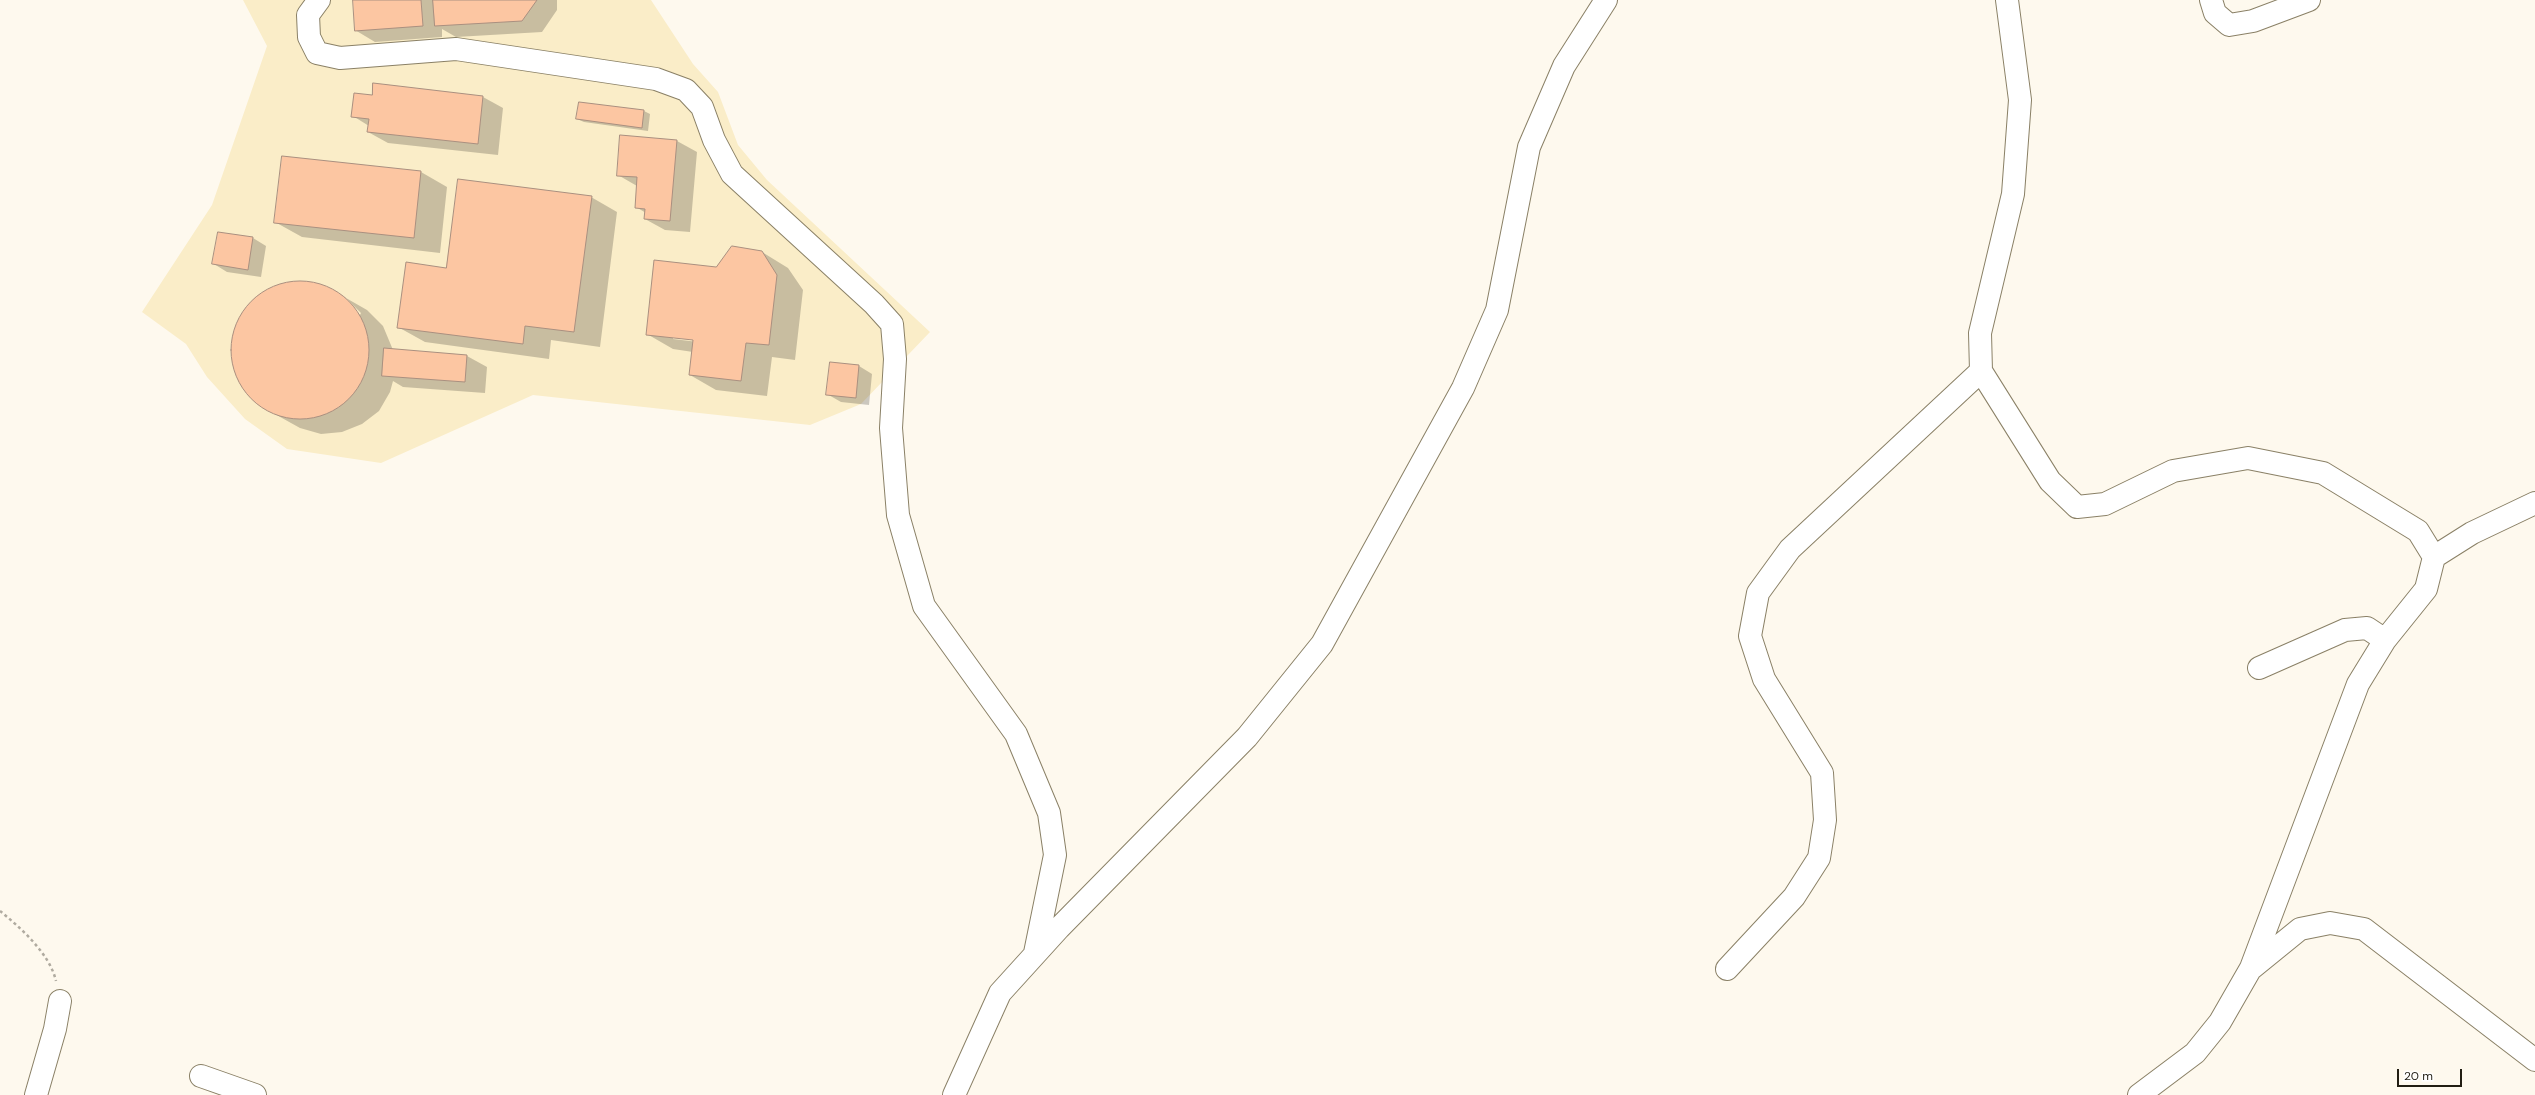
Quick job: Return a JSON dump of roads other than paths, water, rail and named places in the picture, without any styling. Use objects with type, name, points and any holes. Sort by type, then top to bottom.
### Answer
[{"type":"street","points":[[319,0],[308,15],[309,37],[317,53],[325,55],[340,58],[456,49],[648,77],[686,90],[702,107],[714,140],[732,174],[874,304],[892,324],[895,359],[891,428],[898,515],[924,606],[1016,734],[1049,813],[1055,855],[1036,953]]},
{"type":"street","points":[[954,1095],[1000,993],[1036,953],[1248,737],[1322,644],[1463,388],[1488,332],[1497,310],[1530,147],[1564,66],[1606,0]]},
{"type":"street","points":[[2007,0],[2020,100],[2013,194],[1980,333],[1981,371],[2050,480],[2077,507],[2105,504],[2173,471],[2248,458],[2323,473],[2418,531],[2434,557]]},
{"type":"street","points":[[2211,0],[2215,13],[2229,25],[2254,21],[2309,0]]},
{"type":"street","points":[[1727,969],[1799,890],[1819,858],[1824,820],[1822,772],[1764,678],[1750,636],[1758,593],[1790,549],[1981,371]]},
{"type":"street","points":[[2139,1095],[2194,1053],[2220,1022],[2251,968],[2358,684],[2385,640],[2426,589],[2434,557],[2472,533],[2535,503]]},
{"type":"street","points":[[2259,668],[2345,630],[2367,628],[2385,640]]},
{"type":"street","points":[[2251,968],[2300,929],[2330,924],[2364,929],[2411,962],[2535,1060]]},
{"type":"street","points":[[36,1095],[55,1029],[60,1001]]},
{"type":"street","points":[[201,1076],[255,1095]]}]
